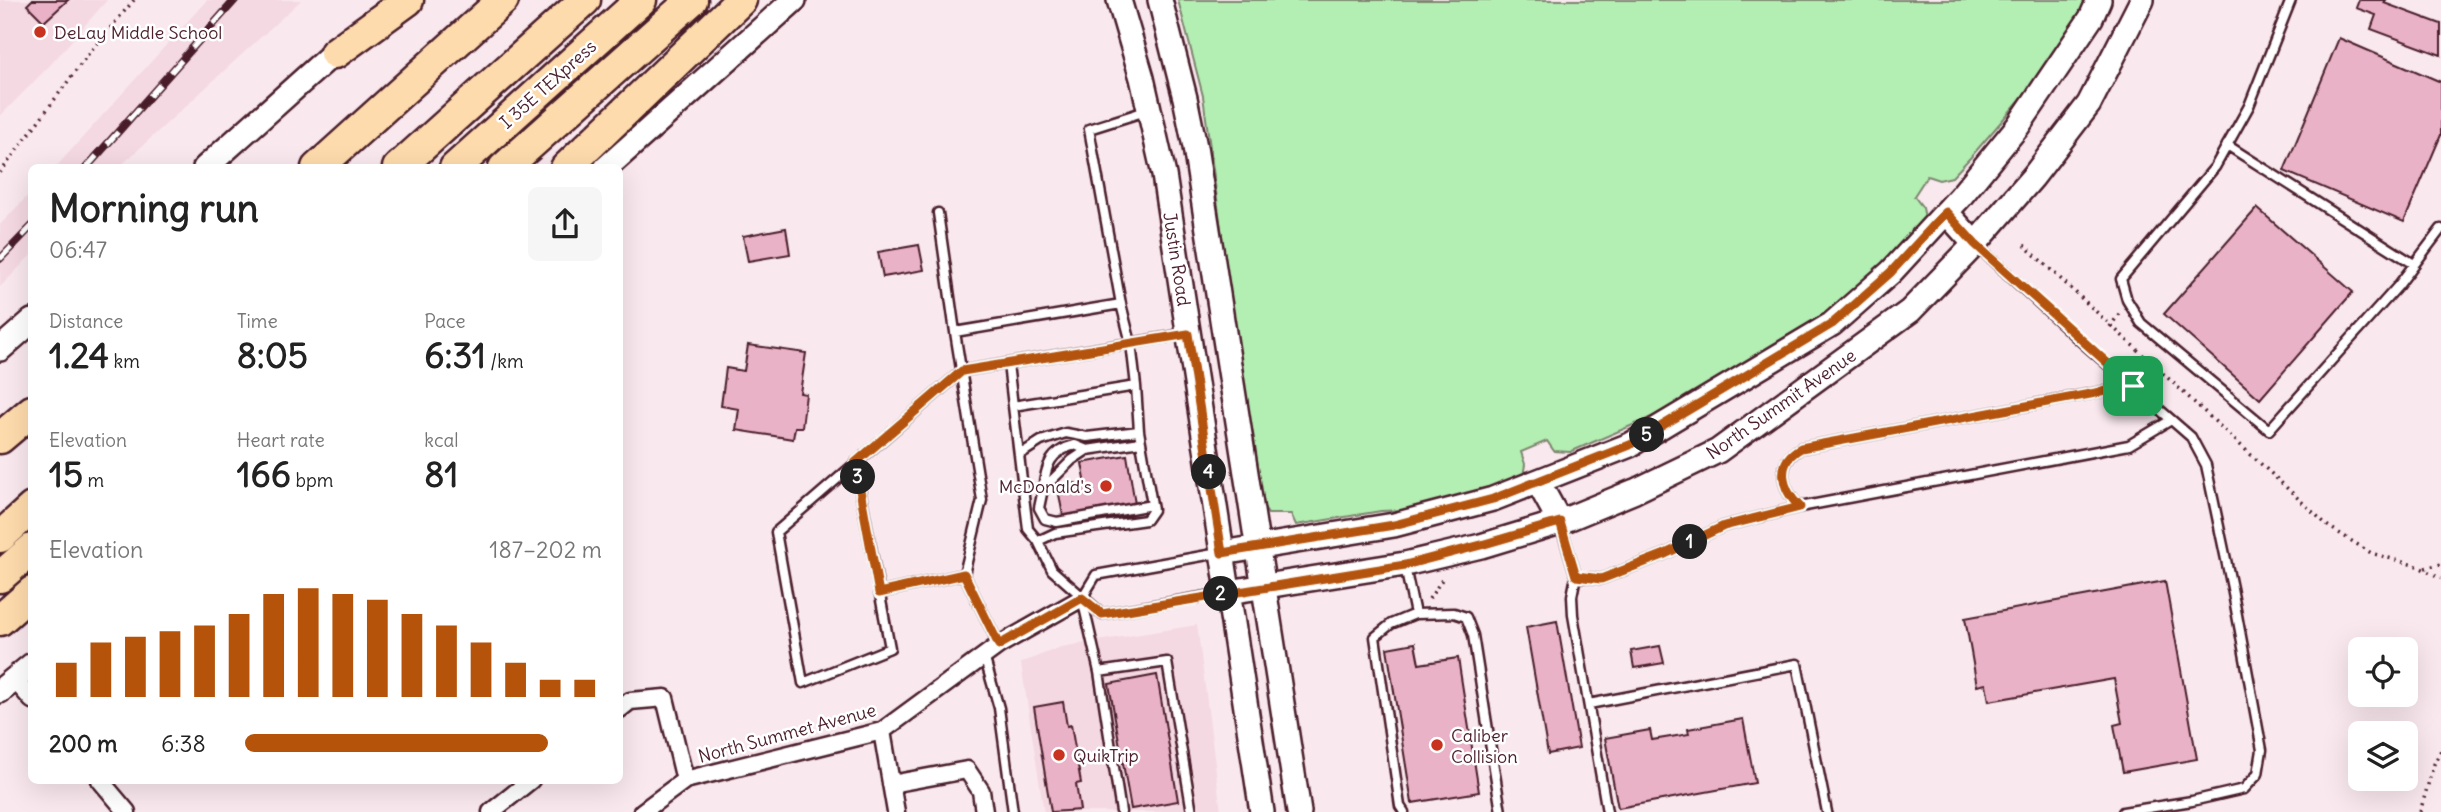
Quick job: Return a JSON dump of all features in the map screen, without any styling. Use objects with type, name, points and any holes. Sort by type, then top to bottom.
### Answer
[{"type":"highway","points":[[335,53],[408,0]]},
{"type":"highway","points":[[321,164],[503,0]]},
{"type":"highway","points":[[402,164],[585,0]]},
{"type":"highway","name":"I 35E TEXpress","points":[[459,164],[641,0]]},
{"type":"highway","points":[[508,164],[692,0]]},
{"type":"highway","points":[[570,164],[741,0]]},
{"type":"highway","points":[[0,438],[28,414]]},
{"type":"highway","points":[[0,537],[28,512]]},
{"type":"highway","points":[[0,578],[28,553]]},
{"type":"highway","points":[[0,620],[28,596]]},
{"type":"main road","points":[[210,164],[335,53],[389,0]]},
{"type":"main road","points":[[610,164],[794,0]]},
{"type":"main road","name":"Justin Road","points":[[1119,0],[1150,110],[1164,175],[1262,812]]},
{"type":"main road","name":"Justin Road","points":[[1160,0],[1195,147],[1298,812]]},
{"type":"main road","name":"North Summit Avenue","points":[[1222,553],[1394,525],[1493,499],[1630,445],[1832,324],[1891,272],[1961,197],[2018,126],[2091,18],[2099,0]]},
{"type":"main road","name":"North Summit Avenue","points":[[1228,592],[1405,565],[1481,545],[1560,522],[1635,492],[1718,451],[1910,311],[1975,244],[2033,177],[2089,104],[2142,0]]},
{"type":"main road","points":[[1946,212],[1975,244]]},
{"type":"main road","points":[[0,349],[28,324]]},
{"type":"main road","points":[[1538,482],[1560,522]]},
{"type":"street","name":"North Summet Avenue","points":[[642,812],[685,780],[882,731],[999,645],[1082,598]]},
{"type":"street","points":[[15,678],[28,695]]},
{"type":"street","points":[[623,707],[630,701],[664,698],[685,780]]},
{"type":"street","points":[[882,731],[895,812]]},
{"type":"street","points":[[891,784],[967,770],[981,791],[984,812]]},
{"type":"street","points":[[103,784],[127,812]]},
{"type":"street","points":[[491,812],[526,784]]},
{"type":"lane","points":[[2291,0],[2249,106],[2215,167],[2121,279],[2127,300],[2141,323],[2269,430],[2398,285],[2441,229]]},
{"type":"lane","points":[[1038,541],[1055,533],[1146,520],[1153,510],[1139,430],[1131,343],[1121,304],[1088,129],[1150,110]]},
{"type":"lane","points":[[2227,145],[2414,264]]},
{"type":"lane","points":[[938,214],[982,500],[964,574],[999,645]]},
{"type":"lane","points":[[1975,244],[2191,437],[2206,465],[2262,750],[2258,774],[2244,789],[2123,812]]},
{"type":"lane","points":[[956,331],[1121,304]]},
{"type":"lane","points":[[855,463],[890,648],[803,683],[776,532],[855,463],[962,371],[1188,334]]},
{"type":"lane","points":[[1008,364],[1028,529],[1038,541],[1052,570],[1102,614],[1228,592]]},
{"type":"lane","points":[[1013,406],[1136,386]]},
{"type":"lane","points":[[1800,507],[1789,495],[1782,476],[1786,460],[1801,448],[2133,386]]},
{"type":"lane","points":[[1576,576],[1601,579],[1663,555],[1724,526],[1800,507],[2129,445],[2171,420]]},
{"type":"lane","points":[[1019,455],[1041,441],[1066,433],[1087,437],[1139,430]]},
{"type":"lane","points":[[1043,489],[1072,460],[1087,450],[1141,442]]},
{"type":"lane","points":[[1087,450],[1075,445],[1057,451],[1048,466],[1039,508],[1045,519],[1052,522],[1152,505]]},
{"type":"lane","points":[[1560,522],[1576,576],[1572,596],[1573,615],[1606,812]]},
{"type":"lane","points":[[1121,812],[1099,672],[1082,598],[1096,575],[1222,553]]},
{"type":"lane","points":[[1405,565],[1415,614]]},
{"type":"lane","points":[[879,593],[964,574]]},
{"type":"lane","points":[[1404,812],[1398,793],[1375,637],[1391,624],[1415,614],[1454,613],[1466,617],[1473,635],[1501,812],[1495,812]]},
{"type":"lane","points":[[984,656],[999,708],[1013,812]]},
{"type":"lane","points":[[1099,672],[1167,662],[1192,812]]},
{"type":"lane","points":[[1589,704],[1797,664],[1827,812]]},
{"type":"path","points":[[0,173],[89,53],[134,0]]},
{"type":"path","points":[[2024,245],[2328,526],[2371,553],[2423,569],[2441,578]]},
{"type":"path","points":[[2110,327],[2121,311]]},
{"type":"path","points":[[2423,569],[2441,564]]},
{"type":"path","points":[[1429,599],[1443,578]]},
{"type":"path","points":[[2420,812],[2434,764],[2441,750]]},
{"type":"shaded area","name":"DeLay Middle School","points":[[0,0],[107,0],[51,64],[0,116]]},
{"type":"shaded area","points":[[207,0],[301,0],[122,164],[59,164]]},
{"type":"shaded area","points":[[28,195],[28,258],[0,287],[0,225]]},
{"type":"shaded area","points":[[1197,625],[1221,812],[1044,812],[1021,663],[1061,647]]},
{"type":"green space","points":[[1178,0],[2088,0],[2044,76],[2024,95],[1970,158],[1952,177],[1939,180],[1927,176],[1914,196],[1923,208],[1926,223],[1888,262],[1800,334],[1668,410],[1570,452],[1554,451],[1547,441],[1521,452],[1525,464],[1523,478],[1428,509],[1381,511],[1296,525],[1291,514],[1268,514],[1260,502],[1203,96]]},
{"type":"building","points":[[32,0],[68,0],[44,22],[27,5]]},
{"type":"building","points":[[2359,0],[2386,0],[2384,3],[2441,24],[2441,55],[2371,29],[2376,15],[2356,8]]},
{"type":"building","points":[[2339,38],[2441,82],[2441,135],[2404,222],[2284,171]]},
{"type":"building","points":[[2257,208],[2353,292],[2260,399],[2164,314]]},
{"type":"building","points":[[786,228],[790,254],[748,261],[743,236]]},
{"type":"building","points":[[919,245],[924,270],[883,277],[878,252]]},
{"type":"building","points":[[748,345],[806,353],[800,393],[806,394],[802,427],[795,427],[793,439],[736,430],[739,409],[721,406],[726,368],[744,371]]},
{"type":"building","name":"McDonald's","points":[[1127,455],[1135,504],[1082,515],[1063,516],[1058,489],[1063,488],[1063,485],[1076,483],[1077,486],[1086,485],[1082,463]]},
{"type":"building","points":[[2165,581],[2197,759],[2123,772],[2114,725],[2122,723],[2114,679],[1989,701],[1986,684],[1977,686],[1965,618]]},
{"type":"building","points":[[1557,621],[1579,748],[1548,754],[1526,627]]},
{"type":"building","name":"Caliber Collision","points":[[1415,643],[1419,664],[1458,658],[1479,792],[1412,803],[1387,648]]},
{"type":"building","points":[[1660,646],[1664,663],[1634,668],[1631,651]]},
{"type":"building","name":"QuikTrip","points":[[1157,675],[1178,801],[1131,809],[1109,684]]},
{"type":"building","name":"QuikTrip","points":[[1063,702],[1067,726],[1071,725],[1081,783],[1076,784],[1080,810],[1051,812],[1034,707]]},
{"type":"building","points":[[1743,719],[1755,783],[1618,808],[1605,738],[1650,730],[1652,740],[1689,734],[1688,729]]},
{"type":"railway","points":[[90,164],[235,0]]},
{"type":"railway","points":[[0,259],[28,230]]},
{"type":"place","name":"DeLay Middle School","points":[[40,32]]},
{"type":"place","name":"McDonald's","points":[[1106,486]]},
{"type":"place","name":"Caliber Collision","points":[[1437,745]]},
{"type":"place","name":"QuikTrip","points":[[1059,755]]},
{"type":"route","points":[[1946,212],[1975,244],[2133,386],[1801,448],[1786,460],[1782,476],[1789,495],[1800,507],[1724,526],[1663,555],[1601,579],[1576,576],[1560,522],[1405,565],[1102,614],[1082,598],[999,645],[964,574],[879,593],[855,463],[962,371],[1188,334],[1222,553],[1394,525],[1493,499],[1630,445],[1832,324],[1891,272],[1946,212]]}]
